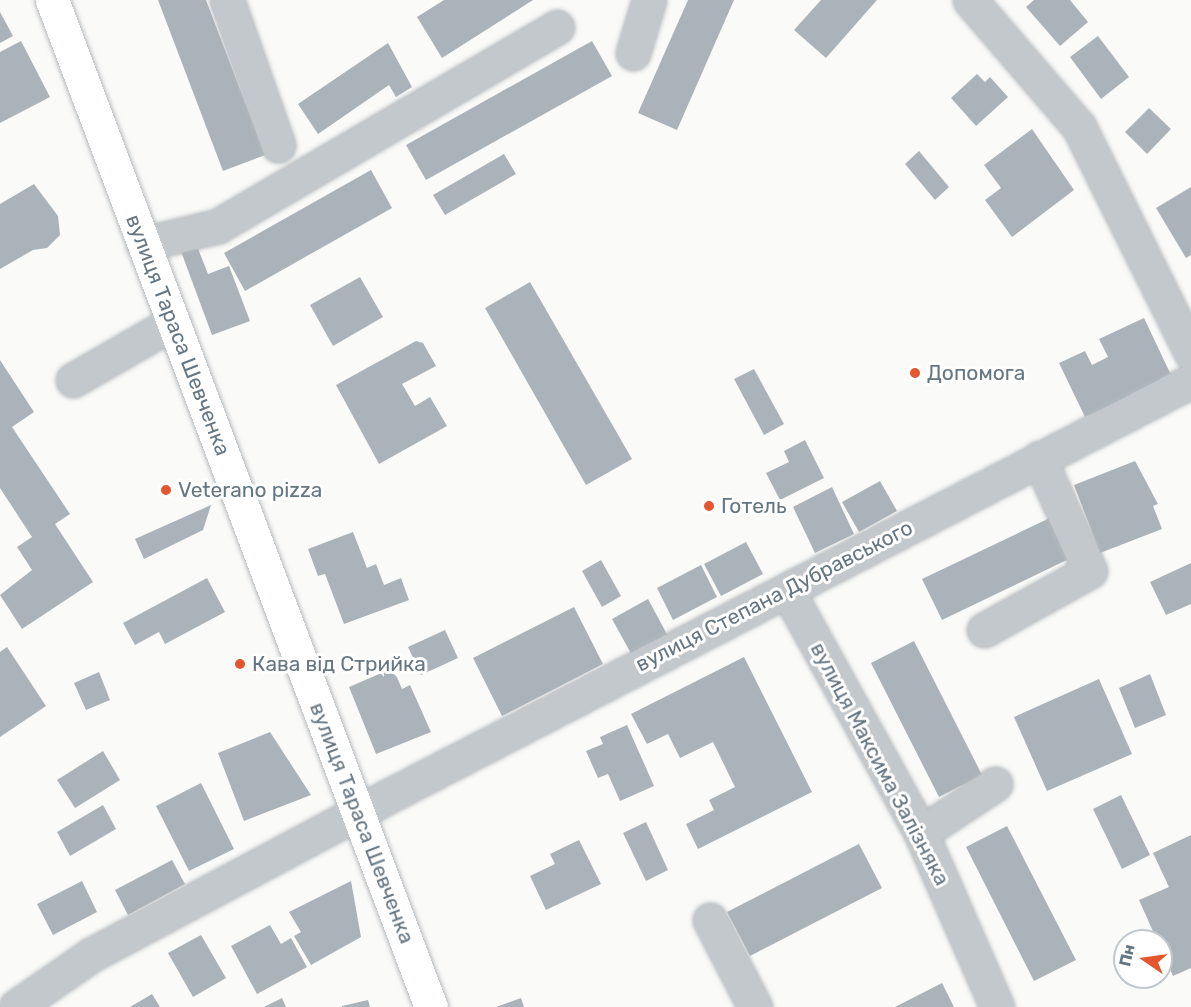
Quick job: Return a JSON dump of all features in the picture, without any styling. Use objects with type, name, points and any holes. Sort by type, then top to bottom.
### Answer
[{"type":"main road","name":"вулиця Тараса Шевченка","points":[[52,0],[431,1007]]},
{"type":"street","points":[[226,0],[278,145]]},
{"type":"street","points":[[633,53],[649,0]]},
{"type":"street","points":[[970,0],[1079,128],[1189,344]]},
{"type":"street","points":[[143,244],[218,226],[557,27]]},
{"type":"street","points":[[73,380],[174,322]]},
{"type":"street","name":"вулиця Степана Дубравського","points":[[16,1007],[91,955],[359,812],[1191,381]]},
{"type":"street","points":[[984,630],[1090,571],[1039,458]]},
{"type":"street","name":"вулиця Максима Залізняка","points":[[787,590],[921,832],[997,1007]]},
{"type":"street","points":[[921,832],[995,784]]},
{"type":"street","points":[[710,920],[755,1007]]},
{"type":"building","points":[[158,0],[206,0],[265,155],[223,171]]},
{"type":"building","points":[[444,0],[533,0],[442,58],[417,17]]},
{"type":"building","points":[[688,0],[734,0],[677,130],[638,113]]},
{"type":"building","points":[[821,0],[877,0],[826,58],[794,30]]},
{"type":"building","points":[[1034,0],[1070,0],[1088,22],[1060,46],[1026,7]]},
{"type":"building","points":[[0,12],[13,36],[0,43]]},
{"type":"building","points":[[1098,36],[1129,77],[1101,99],[1070,57]]},
{"type":"building","points":[[21,41],[50,97],[0,123],[0,52]]},
{"type":"building","points":[[592,41],[612,76],[426,180],[406,145]]},
{"type":"building","points":[[388,43],[412,87],[396,97],[389,85],[318,134],[298,104]]},
{"type":"building","points":[[977,74],[985,82],[990,77],[1008,97],[976,126],[951,98]]},
{"type":"building","points":[[1149,108],[1171,129],[1147,154],[1125,132]]},
{"type":"building","points":[[1032,129],[1074,190],[1012,237],[985,200],[1001,188],[984,165]]},
{"type":"building","points":[[919,151],[949,187],[935,200],[905,164]]},
{"type":"building","points":[[504,154],[516,174],[445,215],[433,195]]},
{"type":"building","points":[[371,170],[392,208],[245,291],[224,253]]},
{"type":"building","points":[[34,184],[58,216],[60,235],[47,248],[33,250],[0,269],[0,204]]},
{"type":"building","points":[[1191,187],[1191,255],[1186,258],[1156,208]]},
{"type":"building","points":[[195,241],[208,274],[229,266],[250,321],[212,335],[179,246]]},
{"type":"building","points":[[360,277],[383,317],[333,346],[310,305]]},
{"type":"building","points":[[530,282],[632,459],[586,485],[485,308]]},
{"type":"building","points":[[1144,318],[1172,377],[1085,417],[1059,363],[1085,351],[1092,365],[1108,357],[1099,339]]},
{"type":"building","points":[[416,341],[423,343],[436,366],[402,384],[415,406],[430,397],[447,426],[379,464],[336,385]]},
{"type":"building","points":[[0,360],[34,412],[12,427],[70,514],[55,524],[93,582],[22,629],[0,595],[32,570],[17,547],[32,537],[0,488]]},
{"type":"building","points":[[754,369],[784,424],[764,435],[734,379]]},
{"type":"building","points":[[805,440],[824,478],[780,500],[766,473],[789,462],[784,451]]},
{"type":"building","points":[[1135,461],[1158,504],[1153,506],[1162,529],[1100,553],[1074,485]]},
{"type":"building","points":[[880,481],[897,511],[859,532],[842,502]]},
{"type":"building","points":[[832,487],[854,534],[815,553],[793,507]]},
{"type":"building","points":[[211,505],[203,530],[144,559],[135,539]]},
{"type":"building","points":[[1056,515],[1075,556],[942,620],[922,579]]},
{"type":"building","points":[[353,532],[367,568],[376,564],[384,585],[401,578],[409,600],[344,624],[325,574],[318,576],[308,549]]},
{"type":"building","points":[[746,542],[763,574],[721,596],[704,564]]},
{"type":"building","points":[[601,560],[621,596],[602,607],[582,571]]},
{"type":"building","points":[[1191,563],[1191,604],[1166,615],[1150,582]]},
{"type":"building","points":[[701,565],[717,597],[673,620],[657,588]]},
{"type":"building","points":[[207,578],[225,612],[165,644],[159,632],[135,645],[123,623]]},
{"type":"building","points":[[648,599],[669,638],[633,657],[612,619]]},
{"type":"building","points":[[574,607],[603,664],[502,716],[473,658]]},
{"type":"building","points":[[445,630],[458,658],[421,675],[408,647]]},
{"type":"building","points":[[914,641],[982,775],[939,797],[871,663]]},
{"type":"building","points":[[7,647],[46,706],[0,737],[0,652]]},
{"type":"building","points":[[744,657],[812,792],[698,849],[686,824],[714,810],[709,800],[735,787],[713,742],[680,758],[668,734],[647,744],[631,714]]},
{"type":"building","points":[[393,668],[402,689],[410,685],[431,732],[376,754],[349,687]]},
{"type":"building","points":[[99,672],[110,700],[86,710],[74,683]]},
{"type":"building","points":[[1150,674],[1166,715],[1135,728],[1119,688]]},
{"type":"building","points":[[1099,679],[1132,754],[1047,791],[1014,717]]},
{"type":"building","points":[[627,725],[654,786],[620,801],[608,774],[598,778],[586,751],[603,744],[600,737]]},
{"type":"building","points":[[270,732],[311,795],[244,821],[218,753]]},
{"type":"building","points":[[103,751],[120,780],[75,808],[57,780]]},
{"type":"building","points":[[201,783],[234,849],[189,871],[156,806]]},
{"type":"building","points":[[1121,795],[1150,855],[1122,869],[1093,809]]},
{"type":"building","points":[[103,805],[116,829],[70,856],[57,832]]},
{"type":"building","points":[[646,822],[668,870],[646,881],[623,833]]},
{"type":"building","points":[[1007,826],[1076,960],[1034,981],[966,847]]},
{"type":"building","points":[[1191,835],[1191,968],[1173,976],[1173,929],[1152,929],[1139,900],[1169,887],[1153,853]]},
{"type":"building","points":[[579,840],[601,884],[546,910],[530,876],[555,864],[550,854]]},
{"type":"building","points":[[859,844],[882,888],[750,956],[727,912]]},
{"type":"building","points":[[172,860],[185,884],[128,915],[115,890]]},
{"type":"building","points":[[82,881],[97,912],[53,935],[37,904]]},
{"type":"building","points":[[351,881],[361,937],[311,965],[294,936],[301,932],[289,912]]},
{"type":"building","points":[[270,925],[281,944],[291,938],[307,967],[257,994],[231,946]]},
{"type":"building","points":[[201,935],[226,978],[193,997],[168,953]]},
{"type":"building","points":[[942,983],[954,1007],[895,1007]]},
{"type":"building","points":[[152,994],[160,1007],[130,1007]]},
{"type":"building","points":[[282,998],[286,1007],[264,1007]]},
{"type":"building","points":[[521,998],[524,1007],[496,1007]]},
{"type":"building","points":[[368,1000],[370,1007],[342,1007],[342,1006]]},
{"type":"place","name":"Допомога","points":[[915,373]]},
{"type":"place","name":"Veterano pizza","points":[[166,490]]},
{"type":"place","name":"Готель","points":[[709,506]]},
{"type":"place","name":"Кава від Стрийка","points":[[240,664]]}]
